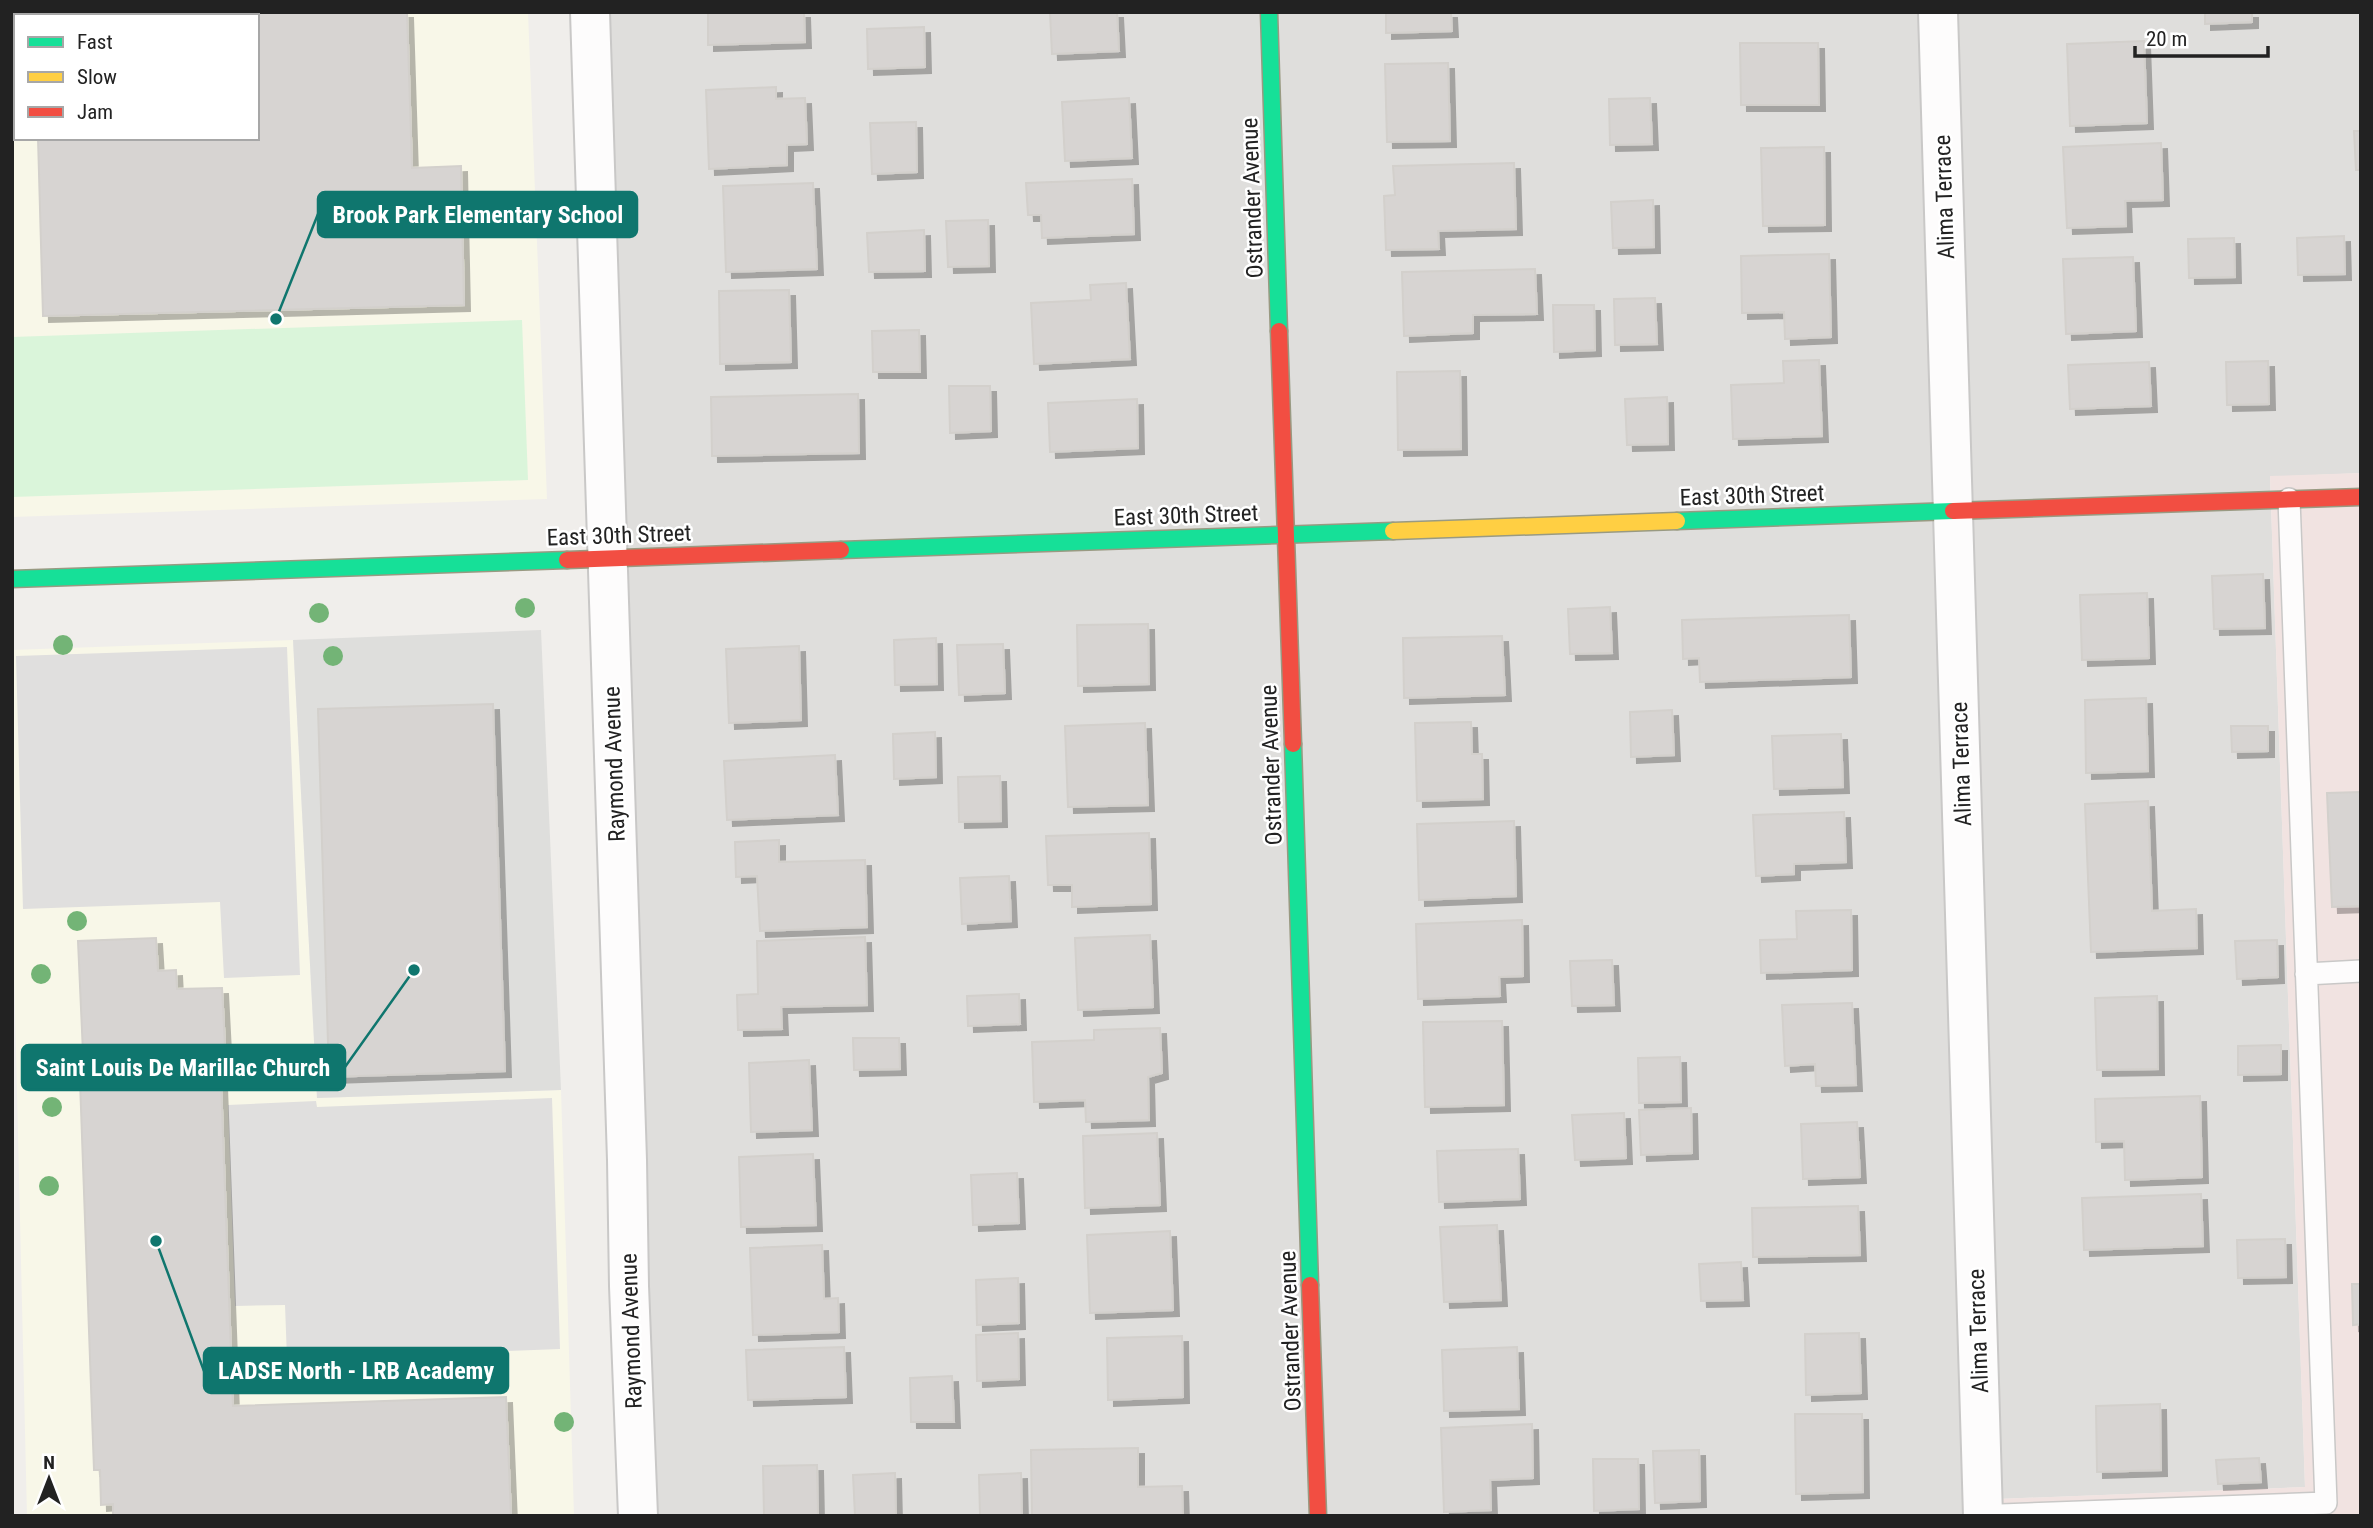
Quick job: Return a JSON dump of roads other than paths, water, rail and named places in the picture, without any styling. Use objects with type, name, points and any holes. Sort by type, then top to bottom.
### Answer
[{"type":"street","name":"Raymond Avenue","points":[[590,12],[638,1516]]},
{"type":"street","name":"Ostrander Avenue","points":[[1269,12],[1318,1516]]},
{"type":"street","name":"Alima Terrace","points":[[1938,12],[1983,1515]]},
{"type":"street","name":"East 30th Street","points":[[12,579],[2361,496]]},
{"type":"lane","points":[[1968,1516],[2326,1503],[2289,499]]},
{"type":"lane","points":[[2306,974],[2361,971]]},
{"type":"place","name":"Brook Park Elementary School","points":[[276,319]]},
{"type":"place","name":"Saint Louis De Marillac Church","points":[[414,970]]},
{"type":"place","name":"LADSE North - LRB Academy","points":[[156,1241]]}]
